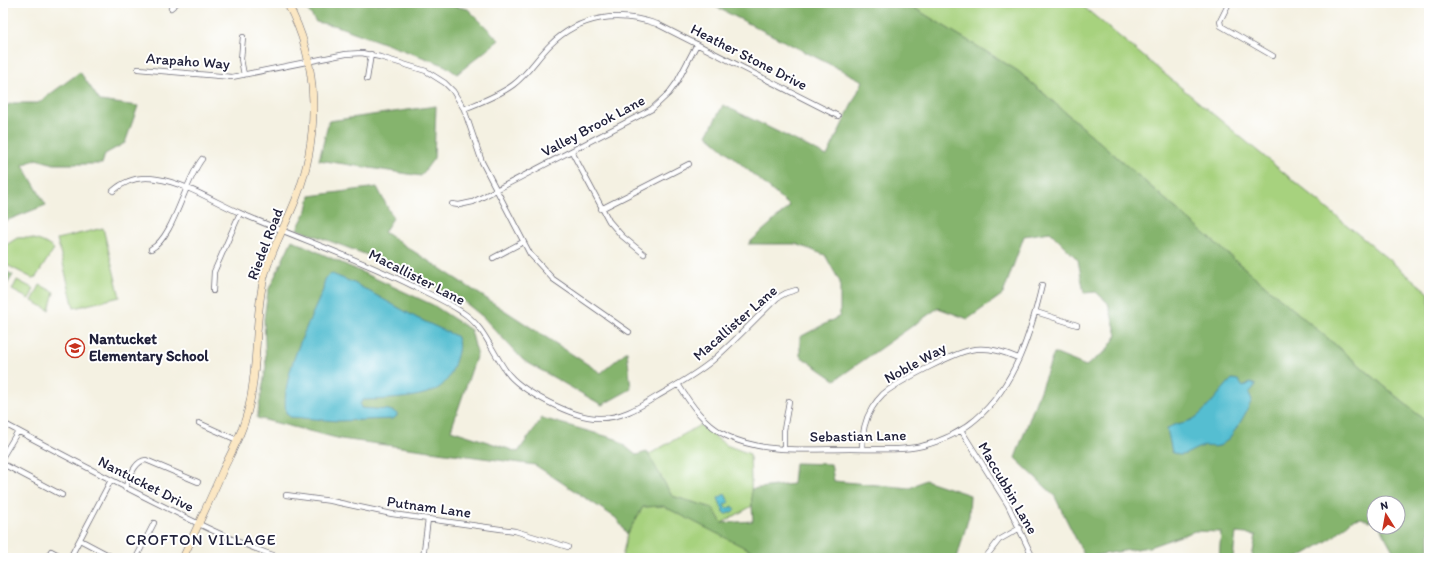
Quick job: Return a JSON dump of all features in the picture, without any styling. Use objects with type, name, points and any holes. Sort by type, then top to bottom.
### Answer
[{"type":"street","points":[[171,8],[177,3]]},
{"type":"street","name":"Riedel Road","points":[[183,558],[244,424],[252,393],[257,321],[261,289],[270,261],[298,192],[310,150],[313,100],[308,62],[304,44],[287,3]]},
{"type":"street","points":[[1229,3],[1220,21],[1221,26],[1273,56]]},
{"type":"street","name":"Heather Stone Drive","points":[[464,109],[496,96],[514,84],[557,38],[573,28],[593,20],[617,16],[630,16],[657,24],[838,116]]},
{"type":"street","points":[[243,37],[241,59],[244,75]]},
{"type":"street","name":"Valley Brook Lane","points":[[452,204],[466,204],[643,115],[661,101],[677,82],[697,44]]},
{"type":"street","name":"Arapaho Way","points":[[138,69],[222,78],[351,54],[371,54],[426,71],[453,91],[464,109],[478,152],[496,190],[523,242],[538,264],[553,279],[629,332]]},
{"type":"street","points":[[367,79],[371,54]]},
{"type":"street","points":[[572,152],[601,209],[622,236],[644,254]]},
{"type":"street","points":[[151,249],[157,246],[166,235],[194,170],[202,158]]},
{"type":"street","points":[[601,209],[689,164]]},
{"type":"street","name":"Macallister Lane","points":[[113,191],[126,181],[148,178],[167,181],[186,188],[240,213],[394,276],[462,312],[484,334],[512,378],[526,389],[577,414],[598,418],[620,416],[632,411],[678,384],[712,361],[777,298],[796,290]]},
{"type":"street","points":[[213,291],[214,272],[240,213]]},
{"type":"street","points":[[493,258],[523,242]]},
{"type":"street","name":"Sebastian Lane","points":[[678,384],[695,410],[720,432],[752,445],[784,449],[862,450],[912,448],[936,442],[961,430],[978,418],[996,398],[1010,376],[1018,358],[1036,312],[1042,285]]},
{"type":"street","points":[[1036,312],[1077,325]]},
{"type":"street","name":"Noble Way","points":[[862,450],[863,432],[867,418],[879,398],[891,389],[952,355],[968,350],[995,350],[1018,358]]},
{"type":"street","points":[[784,449],[784,430],[789,401]]},
{"type":"street","name":"Nantucket Drive","points":[[3,423],[125,488],[198,524],[249,547],[282,558]]},
{"type":"street","points":[[199,423],[237,440]]},
{"type":"street","name":"Maccubbin Lane","points":[[961,430],[1020,528],[1033,558]]},
{"type":"street","points":[[3,456],[18,431]]},
{"type":"street","points":[[125,488],[136,466],[142,460],[146,460],[198,482]]},
{"type":"street","points":[[3,464],[62,495]]},
{"type":"street","points":[[70,558],[111,480]]},
{"type":"street","name":"Putnam Lane","points":[[286,495],[331,501],[392,514],[515,530],[568,547]]},
{"type":"street","points":[[423,558],[428,519]]},
{"type":"street","points":[[136,558],[154,524]]},
{"type":"street","points":[[985,558],[999,540],[1020,528]]},
{"type":"street","points":[[80,540],[114,558]]},
{"type":"street","points":[[47,558],[51,551],[64,558]]},
{"type":"green space","points":[[303,3],[439,3],[468,9],[499,40],[457,74],[444,65],[337,26],[316,22]]},
{"type":"green space","points":[[708,3],[906,3],[1018,71],[1235,260],[1429,424],[1429,558],[1397,558],[1384,535],[1406,535],[1406,495],[1366,495],[1366,520],[1361,518],[1352,520],[1332,538],[1298,558],[1252,558],[1256,535],[1236,533],[1233,558],[1219,558],[1221,532],[1195,531],[1149,547],[1085,557],[1054,495],[1015,458],[1054,353],[1086,366],[1106,351],[1117,335],[1108,303],[1096,292],[1084,293],[1078,260],[1050,232],[1024,236],[1003,294],[968,319],[938,308],[835,380],[800,356],[800,337],[840,316],[840,282],[825,255],[796,244],[748,244],[790,206],[707,135],[723,105],[827,156],[863,81]]},
{"type":"green space","points":[[906,3],[1079,3],[1429,293],[1429,424],[1235,260],[1018,71]]},
{"type":"green space","points":[[80,72],[100,101],[138,106],[125,143],[105,154],[102,164],[54,164],[36,159],[23,165],[46,205],[3,222],[3,107],[13,103],[38,103]]},
{"type":"green space","points":[[436,106],[434,158],[421,176],[319,160],[329,121]]},
{"type":"green space","points":[[377,187],[393,218],[384,232],[601,373],[627,351],[631,389],[602,405],[523,360],[483,317],[462,300],[381,260],[297,229],[307,210],[310,196]]},
{"type":"green space","points":[[103,228],[120,297],[74,308],[57,239]]},
{"type":"green space","points":[[17,238],[37,240],[46,243],[54,249],[36,277],[32,278],[3,263],[3,247]]},
{"type":"green space","points":[[292,240],[433,305],[471,330],[477,354],[451,430],[518,452],[542,418],[616,439],[636,455],[647,452],[672,496],[713,508],[722,523],[753,521],[751,489],[793,484],[795,463],[831,464],[834,481],[910,488],[925,480],[970,495],[969,516],[957,558],[765,558],[663,506],[643,507],[627,534],[616,518],[535,465],[341,439],[257,418],[266,367],[264,319],[268,291]]},
{"type":"green space","points":[[3,270],[13,275],[3,291]]},
{"type":"green space","points":[[17,280],[34,289],[29,299],[12,290]]},
{"type":"green space","points":[[40,285],[54,292],[49,310],[32,301]]},
{"type":"green space","points":[[700,425],[726,445],[750,454],[752,506],[722,523],[713,508],[672,496],[648,455]]},
{"type":"green space","points":[[663,506],[766,557],[622,558],[627,534],[643,507]]},
{"type":"water","points":[[332,274],[354,283],[417,318],[456,336],[458,339],[458,352],[452,371],[444,384],[439,388],[410,397],[363,400],[360,404],[361,408],[389,410],[397,413],[397,416],[393,419],[338,421],[290,417],[286,413],[285,399],[291,367],[323,290],[325,280],[327,276]]},
{"type":"water","points":[[1232,379],[1238,380],[1243,387],[1250,383],[1256,385],[1249,393],[1252,400],[1229,439],[1219,446],[1197,448],[1183,455],[1172,452],[1167,429],[1173,425],[1192,420],[1200,414]]},
{"type":"water","points":[[725,494],[729,502],[724,505],[726,509],[733,506],[735,510],[727,514],[724,513],[718,498]]},
{"type":"place","name":"Nantucket Elementary School","points":[[75,348]]},
{"type":"district","name":"CROFTON VILLAGE","points":[[201,539]]}]
